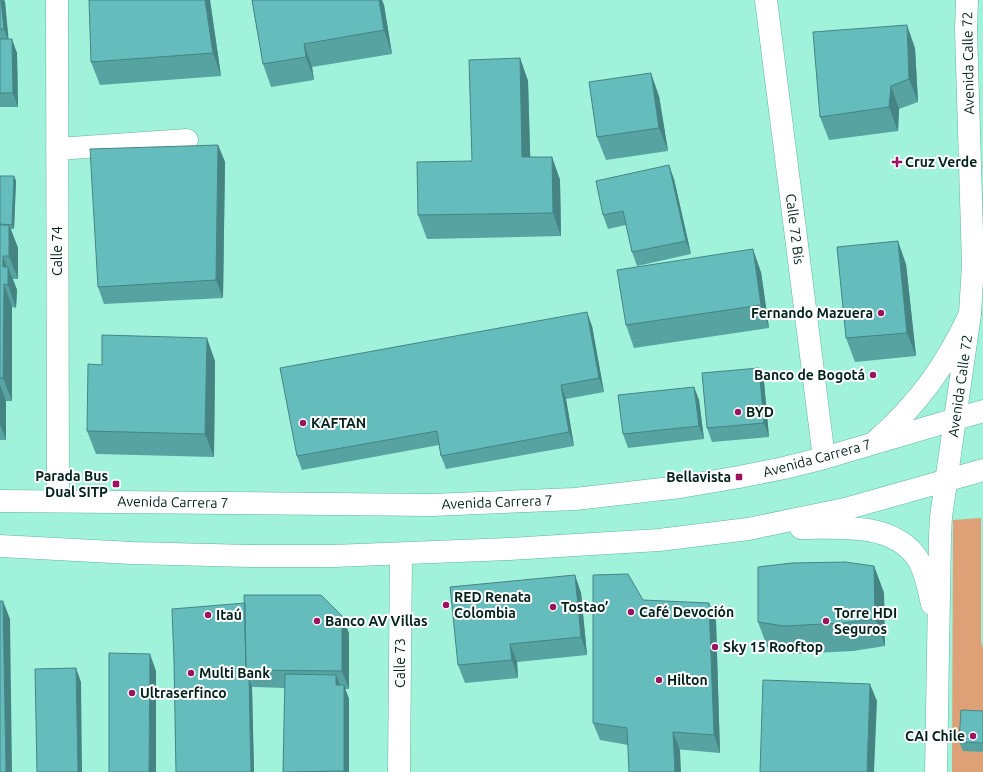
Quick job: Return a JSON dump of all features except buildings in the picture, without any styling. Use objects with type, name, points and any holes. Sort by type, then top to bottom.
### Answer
[{"type":"main road","name":"Calle 74","points":[[57,0],[58,501]]},
{"type":"main road","name":"Calle 72 Bis","points":[[766,0],[824,458]]},
{"type":"main road","name":"Avenida Calle 72","points":[[936,772],[940,536],[970,314],[973,265],[966,0]]},
{"type":"main road","points":[[57,149],[188,140]]},
{"type":"main road","points":[[873,443],[893,426],[928,386],[958,339],[970,314]]},
{"type":"main road","name":"Avenida Carrera 7","points":[[0,501],[432,505],[568,499],[618,495],[739,477],[824,458],[983,411]]},
{"type":"main road","points":[[0,546],[132,553],[250,556],[333,556],[592,545],[659,540],[748,529],[845,509],[983,470]]},
{"type":"main road","points":[[748,529],[856,527],[873,530],[888,535],[905,544],[915,555],[922,570],[928,588],[939,638]]},
{"type":"main road","name":"Calle 73","points":[[399,772],[401,554]]},
{"type":"shaded area","points":[[981,518],[983,772],[952,772],[953,520]]},
{"type":"place","name":"Cruz Verde","points":[[897,162]]},
{"type":"place","name":"Fernando Mazuera","points":[[881,313]]},
{"type":"place","name":"Banco de Bogotá","points":[[873,375]]},
{"type":"place","name":"BYD","points":[[738,412]]},
{"type":"place","name":"KAFTAN","points":[[303,423]]},
{"type":"place","name":"Bellavista","points":[[739,477]]},
{"type":"place","name":"Parada Bus Dual SITP","points":[[116,484]]},
{"type":"place","name":"RED Renata Colombia","points":[[446,605]]},
{"type":"place","name":"Tostao’","points":[[553,607]]},
{"type":"place","name":"Café Devoción","points":[[631,612]]},
{"type":"place","name":"Itaú","points":[[208,615]]},
{"type":"place","name":"Banco AV Villas","points":[[317,621]]},
{"type":"place","name":"Torre HDI Seguros","points":[[826,621]]},
{"type":"place","name":"Sky 15 Rooftop","points":[[715,647]]},
{"type":"place","name":"Multi Bank","points":[[191,673]]},
{"type":"place","name":"Hilton","points":[[659,680]]},
{"type":"place","name":"Ultraserfinco","points":[[132,693]]},
{"type":"place","name":"CAI Chile","points":[[973,736]]}]
